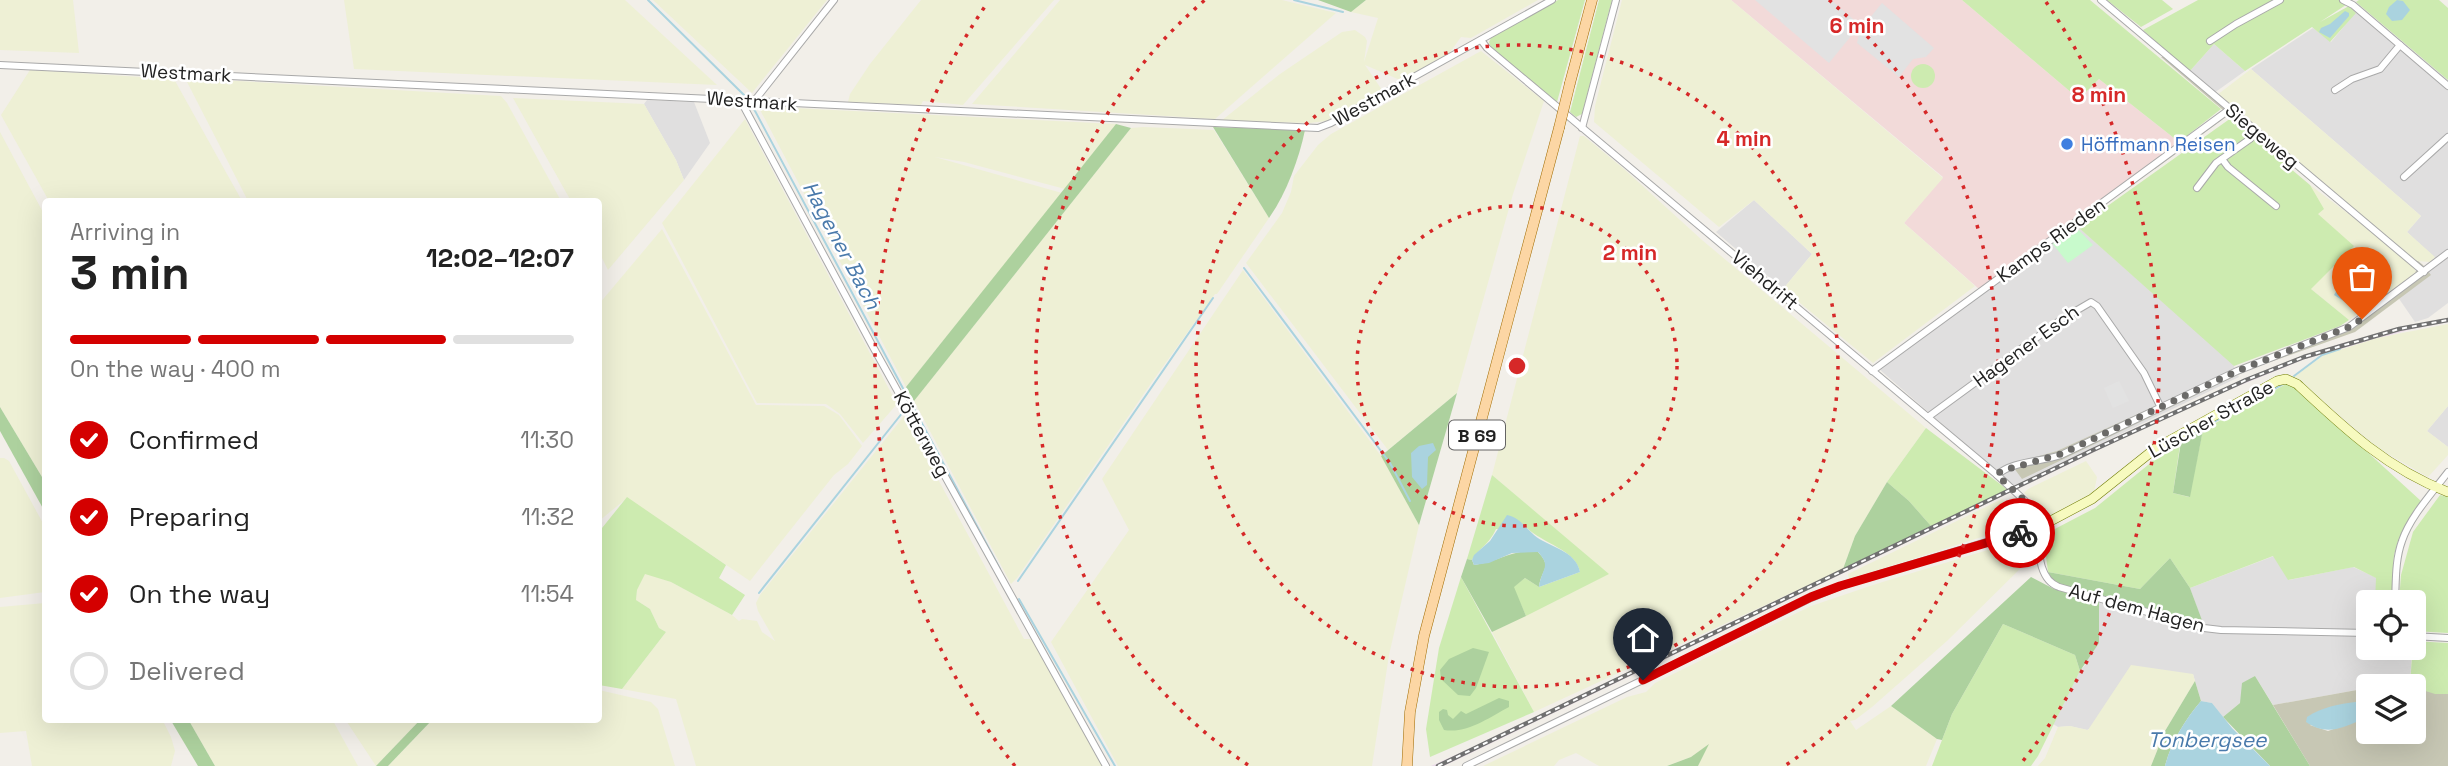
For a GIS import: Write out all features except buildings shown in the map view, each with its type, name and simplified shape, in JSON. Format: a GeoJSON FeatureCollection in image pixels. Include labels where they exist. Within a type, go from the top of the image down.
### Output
{"type":"FeatureCollection","features":[{"type":"Feature","properties":{"kind":"main road","name":"B 69"},"geometry":{"type":"LineString","coordinates":[[1407,766],[1410,712],[1424,636],[1592,0]]}},
{"type":"Feature","properties":{"kind":"street"},"geometry":{"type":"LineString","coordinates":[[755,100],[834,0]]}},
{"type":"Feature","properties":{"kind":"street","name":"Westmark"},"geometry":{"type":"LineString","coordinates":[[0,65],[1318,128],[1552,0]]}},
{"type":"Feature","properties":{"kind":"street"},"geometry":{"type":"LineString","coordinates":[[1582,128],[1616,0]]}},
{"type":"Feature","properties":{"kind":"street","name":"Siegeweg"},"geometry":{"type":"LineString","coordinates":[[2101,0],[2424,272]]}},
{"type":"Feature","properties":{"kind":"street"},"geometry":{"type":"LineString","coordinates":[[2210,41],[2280,0]]}},
{"type":"Feature","properties":{"kind":"street"},"geometry":{"type":"LineString","coordinates":[[2343,0],[2353,5],[2448,86]]}},
{"type":"Feature","properties":{"kind":"street","name":"Viehdrift"},"geometry":{"type":"LineString","coordinates":[[1481,40],[1487,48],[1997,475],[2036,511],[2042,526]]}},
{"type":"Feature","properties":{"kind":"street"},"geometry":{"type":"LineString","coordinates":[[2335,90],[2352,79],[2380,69],[2400,45]]}},
{"type":"Feature","properties":{"kind":"street","name":"Kötterweg"},"geometry":{"type":"LineString","coordinates":[[743,100],[743,105],[872,345],[1106,766]]}},
{"type":"Feature","properties":{"kind":"street","name":"Kamps Rieden"},"geometry":{"type":"LineString","coordinates":[[1872,370],[2230,109]]}},
{"type":"Feature","properties":{"kind":"street"},"geometry":{"type":"LineString","coordinates":[[2197,188],[2216,163],[2250,139],[2256,131]]}},
{"type":"Feature","properties":{"kind":"street"},"geometry":{"type":"LineString","coordinates":[[2404,177],[2448,137]]}},
{"type":"Feature","properties":{"kind":"street"},"geometry":{"type":"LineString","coordinates":[[2222,159],[2276,206]]}},
{"type":"Feature","properties":{"kind":"street"},"geometry":{"type":"LineString","coordinates":[[1997,475],[2008,468],[2044,461],[2061,454],[2237,371],[2349,327],[2448,253]]}},
{"type":"Feature","properties":{"kind":"street","name":"Hagener Esch"},"geometry":{"type":"LineString","coordinates":[[1928,417],[2062,319],[2091,302],[2097,306],[2139,366],[2160,406]]}},
{"type":"Feature","properties":{"kind":"street","name":"Lüscher Straße"},"geometry":{"type":"LineString","coordinates":[[2042,526],[2092,499],[2165,443],[2277,381],[2286,379],[2297,384],[2351,434],[2381,457],[2448,492]]}},
{"type":"Feature","properties":{"kind":"street"},"geometry":{"type":"LineString","coordinates":[[2396,590],[2398,555],[2402,540],[2408,527],[2448,472]]}},
{"type":"Feature","properties":{"kind":"street"},"geometry":{"type":"LineString","coordinates":[[1466,766],[1811,597],[2042,526]]}},
{"type":"Feature","properties":{"kind":"street","name":"Auf dem Hagen"},"geometry":{"type":"LineString","coordinates":[[2042,526],[2043,572],[2051,584],[2059,587],[2204,628],[2356,633]]}},
{"type":"Feature","properties":{"kind":"street"},"geometry":{"type":"LineString","coordinates":[[2426,637],[2448,638]]}},
{"type":"Feature","properties":{"kind":"shaded area"},"geometry":{"type":"Polygon","coordinates":[[[0,0],[73,0],[79,53],[0,50],[0,0]]]}},
{"type":"Feature","properties":{"kind":"shaded area"},"geometry":{"type":"Polygon","coordinates":[[[344,0],[625,0],[717,85],[354,69],[344,0]]]}},
{"type":"Feature","properties":{"kind":"shaded area"},"geometry":{"type":"Polygon","coordinates":[[[653,0],[827,0],[752,93],[653,0]]]}},
{"type":"Feature","properties":{"kind":"shaded area"},"geometry":{"type":"Polygon","coordinates":[[[921,0],[1054,0],[963,105],[923,101],[921,105],[848,102],[850,94],[870,64],[921,0]]]}},
{"type":"Feature","properties":{"kind":"shaded area"},"geometry":{"type":"Polygon","coordinates":[[[1060,0],[1282,0],[1336,13],[1215,119],[972,104],[1060,0]]]}},
{"type":"Feature","properties":{"kind":"shaded area"},"geometry":{"type":"Polygon","coordinates":[[[1366,0],[1538,0],[1471,38],[1461,37],[1448,55],[1400,80],[1365,65],[1382,90],[1327,121],[1221,121],[1280,74],[1342,32],[1355,30],[1365,37],[1367,41],[1364,62],[1378,18],[1351,12],[1366,0]]]}},
{"type":"Feature","properties":{"kind":"shaded area"},"geometry":{"type":"Polygon","coordinates":[[[1622,0],[1731,0],[1943,178],[1904,223],[1975,286],[1873,363],[1783,289],[1812,254],[1754,200],[1719,227],[1594,122],[1595,106],[1622,0]]]}},
{"type":"Feature","properties":{"kind":"shaded area"},"geometry":{"type":"Polygon","coordinates":[[[1731,0],[1962,0],[2079,99],[2099,79],[2179,142],[1979,289],[1904,223],[1943,177],[1731,0]]]}},
{"type":"Feature","properties":{"kind":"shaded area"},"geometry":{"type":"Polygon","coordinates":[[[1755,0],[1831,0],[1860,25],[1829,63],[1755,0]]]}},
{"type":"Feature","properties":{"kind":"shaded area"},"geometry":{"type":"Polygon","coordinates":[[[2355,2],[2448,80],[2448,303],[2428,318],[2415,322],[2393,290],[2435,258],[2407,232],[2421,216],[2251,69],[2313,28],[2331,42],[2355,13],[2350,9],[2355,2]]]}},
{"type":"Feature","properties":{"kind":"shaded area"},"geometry":{"type":"Polygon","coordinates":[[[1882,3],[1934,48],[1926,57],[1913,59],[1899,77],[1857,43],[1860,30],[1882,3]]]}},
{"type":"Feature","properties":{"kind":"shaded area"},"geometry":{"type":"Polygon","coordinates":[[[2214,44],[2245,71],[2214,93],[2189,72],[2214,44]]]}},
{"type":"Feature","properties":{"kind":"shaded area"},"geometry":{"type":"Polygon","coordinates":[[[1481,51],[1544,101],[1513,194],[1457,393],[1388,450],[1246,263],[1282,213],[1294,176],[1318,145],[1331,134],[1481,51]]]}},
{"type":"Feature","properties":{"kind":"shaded area"},"geometry":{"type":"Polygon","coordinates":[[[2161,57],[2170,57],[2423,265],[2431,275],[2355,332],[2248,370],[2022,479],[2011,464],[2057,451],[2249,363],[2351,323],[2417,270],[2230,114],[2155,169],[2151,165],[2223,110],[2161,57]]]}},
{"type":"Feature","properties":{"kind":"shaded area"},"geometry":{"type":"Polygon","coordinates":[[[2251,69],[2421,216],[2407,232],[2435,257],[2430,262],[2417,261],[2408,256],[2217,95],[2251,69]]]}},
{"type":"Feature","properties":{"kind":"shaded area"},"geometry":{"type":"Polygon","coordinates":[[[30,70],[174,79],[240,198],[47,198],[1,115],[30,70]]]}},
{"type":"Feature","properties":{"kind":"shaded area"},"geometry":{"type":"Polygon","coordinates":[[[185,78],[501,96],[559,198],[246,198],[185,78]]]}},
{"type":"Feature","properties":{"kind":"shaded area"},"geometry":{"type":"Polygon","coordinates":[[[513,98],[644,104],[676,160],[684,180],[608,270],[602,258],[602,198],[569,198],[513,98]]]}},
{"type":"Feature","properties":{"kind":"shaded area"},"geometry":{"type":"Polygon","coordinates":[[[647,100],[694,102],[710,143],[684,180],[676,160],[644,104],[647,100]]]}},
{"type":"Feature","properties":{"kind":"shaded area"},"geometry":{"type":"Polygon","coordinates":[[[758,106],[1116,124],[1065,189],[935,157],[1062,193],[906,387],[758,106]]]}},
{"type":"Feature","properties":{"kind":"shaded area"},"geometry":{"type":"Polygon","coordinates":[[[745,119],[897,404],[863,443],[840,414],[826,404],[757,403],[662,223],[745,119]]]}},
{"type":"Feature","properties":{"kind":"shaded area"},"geometry":{"type":"Polygon","coordinates":[[[1131,128],[1214,130],[1269,218],[1011,584],[914,401],[1131,128]]]}},
{"type":"Feature","properties":{"kind":"shaded area"},"geometry":{"type":"Polygon","coordinates":[[[0,132],[42,210],[42,477],[0,407],[0,132]]]}},
{"type":"Feature","properties":{"kind":"shaded area"},"geometry":{"type":"Polygon","coordinates":[[[1580,136],[1584,136],[1624,169],[1702,240],[1926,428],[1887,482],[1855,536],[1843,569],[1534,712],[1492,632],[1608,574],[1492,475],[1580,136]]]}},
{"type":"Feature","properties":{"kind":"shaded area"},"geometry":{"type":"Polygon","coordinates":[[[2310,185],[2370,230],[2414,267],[2416,273],[2349,320],[2311,289],[2318,214],[2310,185]]]}},
{"type":"Feature","properties":{"kind":"shaded area"},"geometry":{"type":"Polygon","coordinates":[[[1754,200],[1812,254],[1783,289],[1716,232],[1754,200]]]}},
{"type":"Feature","properties":{"kind":"shaded area"},"geometry":{"type":"Polygon","coordinates":[[[2076,225],[2233,364],[2239,377],[2013,486],[1879,369],[2076,225]]]}},
{"type":"Feature","properties":{"kind":"shaded area"},"geometry":{"type":"Polygon","coordinates":[[[662,229],[756,405],[824,406],[839,415],[862,446],[848,464],[834,475],[750,581],[627,498],[602,519],[602,300],[662,229]]]}},
{"type":"Feature","properties":{"kind":"shaded area"},"geometry":{"type":"Polygon","coordinates":[[[1243,270],[1381,456],[1419,525],[1389,655],[1372,766],[1118,766],[1051,642],[1129,530],[1102,479],[1243,270]]]}},
{"type":"Feature","properties":{"kind":"shaded area"},"geometry":{"type":"Polygon","coordinates":[[[2448,319],[2448,322],[2412,329],[2305,359],[2221,393],[1444,766],[1431,766],[1533,720],[2101,444],[2276,366],[2340,344],[2412,325],[2448,319]]]}},
{"type":"Feature","properties":{"kind":"shaded area"},"geometry":{"type":"Polygon","coordinates":[[[2448,324],[2448,406],[2427,431],[2448,447],[2448,455],[2428,477],[2378,448],[2294,377],[2324,355],[2377,338],[2448,324]]]}},
{"type":"Feature","properties":{"kind":"shaded area"},"geometry":{"type":"Polygon","coordinates":[[[2119,381],[2129,401],[2113,408],[2104,388],[2119,381]]]}},
{"type":"Feature","properties":{"kind":"shaded area"},"geometry":{"type":"Polygon","coordinates":[[[2448,406],[2448,447],[2427,431],[2448,406]]]}},
{"type":"Feature","properties":{"kind":"shaded area"},"geometry":{"type":"Polygon","coordinates":[[[904,416],[1024,639],[1032,639],[1103,766],[696,766],[676,699],[622,689],[666,632],[659,628],[650,609],[636,600],[637,590],[645,573],[671,582],[739,621],[757,621],[762,632],[775,641],[758,611],[756,603],[760,595],[904,416]]]}},
{"type":"Feature","properties":{"kind":"shaded area"},"geometry":{"type":"Polygon","coordinates":[[[0,458],[4,458],[9,461],[42,522],[42,592],[0,598],[0,458]]]}},
{"type":"Feature","properties":{"kind":"shaded area"},"geometry":{"type":"Polygon","coordinates":[[[2086,461],[2097,477],[2094,492],[2068,509],[2052,516],[2024,493],[2028,489],[2086,461]]]}},
{"type":"Feature","properties":{"kind":"shaded area"},"geometry":{"type":"Polygon","coordinates":[[[2002,499],[2029,522],[1849,579],[1848,574],[2002,499]]]}},
{"type":"Feature","properties":{"kind":"shaded area"},"geometry":{"type":"Polygon","coordinates":[[[2027,538],[2029,560],[1947,641],[1872,707],[1850,721],[1856,730],[1891,706],[1937,739],[1926,766],[1698,766],[1707,746],[1691,757],[1667,766],[1599,766],[1576,753],[1559,760],[1554,766],[1483,766],[1627,697],[1646,692],[1655,683],[1811,606],[2027,538]]]}},
{"type":"Feature","properties":{"kind":"shaded area"},"geometry":{"type":"Polygon","coordinates":[[[2274,556],[2289,580],[2353,567],[2377,578],[2376,590],[2356,590],[2356,660],[2411,660],[2411,674],[2356,674],[2356,690],[2273,705],[2255,676],[2240,703],[2223,717],[2212,703],[2201,701],[2193,674],[2087,730],[2053,724],[2086,664],[2100,595],[2202,622],[2190,588],[2274,556]]]}},
{"type":"Feature","properties":{"kind":"shaded area"},"geometry":{"type":"Polygon","coordinates":[[[42,603],[42,723],[164,723],[175,751],[171,766],[32,766],[26,731],[0,733],[0,607],[42,603]]]}},
{"type":"Feature","properties":{"kind":"shaded area"},"geometry":{"type":"Polygon","coordinates":[[[2131,665],[2193,674],[2195,681],[2165,731],[2151,766],[2038,766],[2045,758],[2058,727],[2070,726],[2088,730],[2131,665]]]}},
{"type":"Feature","properties":{"kind":"shaded area"},"geometry":{"type":"Polygon","coordinates":[[[2356,690],[2356,702],[2310,725],[2328,731],[2356,721],[2356,744],[2426,744],[2426,691],[2448,694],[2448,766],[2310,766],[2273,705],[2356,690]]]}},
{"type":"Feature","properties":{"kind":"shaded area"},"geometry":{"type":"Polygon","coordinates":[[[602,691],[651,702],[658,709],[675,766],[388,766],[429,723],[602,723],[602,691]]]}},
{"type":"Feature","properties":{"kind":"shaded area"},"geometry":{"type":"Polygon","coordinates":[[[190,723],[334,723],[358,766],[215,766],[190,723]]]}},
{"type":"Feature","properties":{"kind":"shaded area"},"geometry":{"type":"Polygon","coordinates":[[[348,723],[417,723],[376,766],[348,723]]]}},
{"type":"Feature","properties":{"kind":"green space"},"geometry":{"type":"Polygon","coordinates":[[[1318,0],[1366,0],[1351,12],[1318,0]]]}},
{"type":"Feature","properties":{"kind":"green space"},"geometry":{"type":"Polygon","coordinates":[[[1558,0],[1585,0],[1557,102],[1491,48],[1489,42],[1491,38],[1558,0]]]}},
{"type":"Feature","properties":{"kind":"green space"},"geometry":{"type":"Polygon","coordinates":[[[1599,0],[1612,0],[1582,114],[1576,117],[1570,112],[1599,0]]]}},
{"type":"Feature","properties":{"kind":"green space"},"geometry":{"type":"Polygon","coordinates":[[[1962,0],[2090,0],[2221,109],[2179,142],[2099,79],[2079,99],[1962,0]]]}},
{"type":"Feature","properties":{"kind":"green space"},"geometry":{"type":"Polygon","coordinates":[[[2107,0],[2162,0],[2173,9],[2141,27],[2107,0]]]}},
{"type":"Feature","properties":{"kind":"green space"},"geometry":{"type":"Polygon","coordinates":[[[2198,0],[2350,0],[2352,1],[2320,22],[2349,6],[2356,13],[2330,42],[2312,27],[2245,71],[2214,44],[2189,72],[2143,30],[2198,0]]]}},
{"type":"Feature","properties":{"kind":"green space"},"geometry":{"type":"Polygon","coordinates":[[[2439,0],[2448,8],[2448,80],[2356,2],[2439,0]]]}},
{"type":"Feature","properties":{"kind":"green space"},"geometry":{"type":"Polygon","coordinates":[[[1923,64],[1934,71],[1935,76],[1928,87],[1923,88],[1912,81],[1911,76],[1918,65],[1923,64]]]}},
{"type":"Feature","properties":{"kind":"green space"},"geometry":{"type":"Polygon","coordinates":[[[2231,118],[2310,185],[2324,209],[2318,214],[2354,246],[2311,289],[2349,320],[2340,326],[2234,366],[2078,227],[2231,118]]]}},
{"type":"Feature","properties":{"kind":"green space"},"geometry":{"type":"Polygon","coordinates":[[[1116,124],[1131,128],[914,401],[906,387],[1116,124]]]}},
{"type":"Feature","properties":{"kind":"green space"},"geometry":{"type":"Polygon","coordinates":[[[1213,127],[1305,130],[1291,176],[1269,218],[1213,127]]]}},
{"type":"Feature","properties":{"kind":"green space"},"geometry":{"type":"Polygon","coordinates":[[[2075,226],[2093,245],[2068,263],[2052,243],[2075,226]]]}},
{"type":"Feature","properties":{"kind":"green space"},"geometry":{"type":"Polygon","coordinates":[[[2286,384],[2295,386],[2421,501],[2398,541],[2394,555],[2392,590],[2376,590],[2376,578],[2354,567],[2288,580],[2273,556],[2190,588],[2170,558],[2140,589],[2048,572],[2044,541],[2049,532],[2095,508],[2164,452],[2180,445],[2173,493],[2189,497],[2203,430],[2286,384]]]}},
{"type":"Feature","properties":{"kind":"green space"},"geometry":{"type":"Polygon","coordinates":[[[1457,393],[1419,525],[1381,456],[1457,393]]]}},
{"type":"Feature","properties":{"kind":"green space"},"geometry":{"type":"Polygon","coordinates":[[[0,407],[42,477],[42,507],[0,431],[0,407]]]}},
{"type":"Feature","properties":{"kind":"green space"},"geometry":{"type":"Polygon","coordinates":[[[1926,428],[2008,490],[1931,526],[1909,501],[1887,482],[1926,428]]]}},
{"type":"Feature","properties":{"kind":"green space"},"geometry":{"type":"Polygon","coordinates":[[[2203,430],[2190,497],[2173,493],[2181,442],[2203,430]]]}},
{"type":"Feature","properties":{"kind":"green space"},"geometry":{"type":"Polygon","coordinates":[[[1492,475],[1609,574],[1526,616],[1513,587],[1525,578],[1539,587],[1580,572],[1577,564],[1565,552],[1527,528],[1496,529],[1472,560],[1467,559],[1492,475]]]}},
{"type":"Feature","properties":{"kind":"green space"},"geometry":{"type":"Polygon","coordinates":[[[1887,482],[1909,501],[1931,526],[1843,569],[1855,536],[1887,482]]]}},
{"type":"Feature","properties":{"kind":"green space"},"geometry":{"type":"Polygon","coordinates":[[[2440,495],[2448,497],[2448,633],[2426,632],[2426,590],[2400,590],[2401,575],[2413,532],[2440,495]]]}},
{"type":"Feature","properties":{"kind":"green space"},"geometry":{"type":"Polygon","coordinates":[[[627,497],[726,565],[719,578],[745,595],[732,615],[671,582],[645,574],[637,590],[636,600],[650,609],[659,628],[666,632],[622,689],[602,686],[602,528],[627,497]]]}},
{"type":"Feature","properties":{"kind":"green space"},"geometry":{"type":"Polygon","coordinates":[[[1527,551],[1538,552],[1545,562],[1539,587],[1525,578],[1514,587],[1526,616],[1492,632],[1461,577],[1467,559],[1472,560],[1474,565],[1527,551]]]}},
{"type":"Feature","properties":{"kind":"green space"},"geometry":{"type":"Polygon","coordinates":[[[2170,558],[2190,588],[2203,623],[2060,585],[2048,572],[2140,589],[2170,558]]]}},
{"type":"Feature","properties":{"kind":"green space"},"geometry":{"type":"Polygon","coordinates":[[[1461,577],[1534,712],[1430,757],[1426,729],[1439,648],[1461,577]]]}},
{"type":"Feature","properties":{"kind":"green space"},"geometry":{"type":"Polygon","coordinates":[[[2031,577],[2054,589],[2099,600],[2099,643],[2080,671],[2075,655],[2003,624],[1952,714],[1942,740],[1891,706],[2031,577]]]}},
{"type":"Feature","properties":{"kind":"green space"},"geometry":{"type":"Polygon","coordinates":[[[2003,624],[2075,655],[2080,671],[2038,756],[2031,766],[1932,766],[1952,714],[2003,624]]]}},
{"type":"Feature","properties":{"kind":"green space"},"geometry":{"type":"Polygon","coordinates":[[[2426,642],[2448,643],[2448,694],[2426,691],[2426,674],[2411,674],[2412,660],[2426,660],[2426,642]]]}},
{"type":"Feature","properties":{"kind":"green space"},"geometry":{"type":"Polygon","coordinates":[[[1473,648],[1489,652],[1476,688],[1470,696],[1458,695],[1441,679],[1440,670],[1449,659],[1473,648]]]}},
{"type":"Feature","properties":{"kind":"green space"},"geometry":{"type":"Polygon","coordinates":[[[2255,676],[2310,766],[2270,766],[2223,717],[2240,703],[2242,683],[2255,676]]]}},
{"type":"Feature","properties":{"kind":"green space"},"geometry":{"type":"Polygon","coordinates":[[[2195,681],[2201,701],[2179,732],[2165,766],[2151,766],[2165,731],[2195,681]]]}},
{"type":"Feature","properties":{"kind":"green space"},"geometry":{"type":"Polygon","coordinates":[[[1499,698],[1509,701],[1509,707],[1470,727],[1444,730],[1439,720],[1439,712],[1443,709],[1447,710],[1453,719],[1461,711],[1466,714],[1499,698]]]}},
{"type":"Feature","properties":{"kind":"green space"},"geometry":{"type":"Polygon","coordinates":[[[172,723],[190,723],[215,766],[198,766],[172,723]]]}},
{"type":"Feature","properties":{"kind":"green space"},"geometry":{"type":"Polygon","coordinates":[[[417,723],[429,723],[388,766],[376,766],[417,723]]]}},
{"type":"Feature","properties":{"kind":"green space"},"geometry":{"type":"Polygon","coordinates":[[[1709,744],[1698,766],[1667,766],[1691,757],[1709,744]]]}},
{"type":"Feature","properties":{"kind":"water"},"geometry":{"type":"Polygon","coordinates":[[[2397,0],[2403,1],[2410,10],[2402,20],[2392,21],[2386,14],[2397,0]]]}},
{"type":"Feature","properties":{"kind":"water"},"geometry":{"type":"Polygon","coordinates":[[[2345,11],[2349,16],[2330,38],[2319,32],[2321,28],[2345,11]]]}},
{"type":"Feature","properties":{"kind":"water"},"geometry":{"type":"Polygon","coordinates":[[[2341,283],[2354,298],[2350,305],[2334,295],[2341,283]]]}},
{"type":"Feature","properties":{"kind":"water"},"geometry":{"type":"Polygon","coordinates":[[[1433,443],[1436,450],[1428,457],[1427,485],[1422,489],[1412,477],[1411,453],[1419,446],[1433,443]]]}},
{"type":"Feature","properties":{"kind":"water"},"geometry":{"type":"Polygon","coordinates":[[[1507,515],[1518,520],[1540,539],[1567,554],[1580,572],[1539,587],[1545,565],[1538,552],[1512,553],[1489,563],[1474,565],[1474,555],[1490,541],[1507,515]]]}},
{"type":"Feature","properties":{"kind":"water","name":"Tonbergsee"},"geometry":{"type":"Polygon","coordinates":[[[2201,701],[2212,703],[2232,728],[2270,766],[2165,766],[2179,732],[2201,701]]]}},
{"type":"Feature","properties":{"kind":"water"},"geometry":{"type":"Polygon","coordinates":[[[2356,702],[2356,722],[2329,730],[2306,722],[2307,717],[2337,705],[2356,702]]]}},
{"type":"Feature","properties":{"kind":"waterway","name":"Hagener Bach"},"geometry":{"type":"LineString","coordinates":[[648,0],[745,96]]}},
{"type":"Feature","properties":{"kind":"waterway"},"geometry":{"type":"LineString","coordinates":[[1294,0],[1343,12]]}},
{"type":"Feature","properties":{"kind":"waterway","name":"Hagener Bach"},"geometry":{"type":"LineString","coordinates":[[754,109],[906,394]]}},
{"type":"Feature","properties":{"kind":"waterway"},"geometry":{"type":"LineString","coordinates":[[1244,268],[1390,463],[1410,501]]}},
{"type":"Feature","properties":{"kind":"waterway"},"geometry":{"type":"LineString","coordinates":[[1018,581],[1213,298]]}},
{"type":"Feature","properties":{"kind":"waterway"},"geometry":{"type":"LineString","coordinates":[[2294,376],[2322,355],[2340,349]]}},
{"type":"Feature","properties":{"kind":"waterway"},"geometry":{"type":"LineString","coordinates":[[2164,449],[2283,384]]}},
{"type":"Feature","properties":{"kind":"waterway","name":"Hagener Bach"},"geometry":{"type":"LineString","coordinates":[[911,403],[1000,569]]}},
{"type":"Feature","properties":{"kind":"waterway"},"geometry":{"type":"LineString","coordinates":[[759,593],[903,412]]}},
{"type":"Feature","properties":{"kind":"waterway","name":"Hagener Bach"},"geometry":{"type":"LineString","coordinates":[[1019,599],[1115,766]]}},
{"type":"Feature","properties":{"kind":"railway"},"geometry":{"type":"LineString","coordinates":[[1438,766],[2093,450],[2246,380],[2304,357],[2399,329],[2448,320]]}},
{"type":"Feature","properties":{"kind":"way so far"},"geometry":{"type":"LineString","coordinates":[[2020,533],[2046,524],[2036,511],[1997,475],[2001,471],[2044,461],[2061,454],[2237,371],[2349,327],[2362,319]]}},
{"type":"Feature","properties":{"kind":"place","name":"Höffmann Reisen"},"geometry":{"type":"Point","coordinates":[2067,144]}},
{"type":"Feature","properties":{"kind":"route"},"geometry":{"type":"LineString","coordinates":[[1643,680],[1811,597],[1937,556],[2020,533]]}}]}
